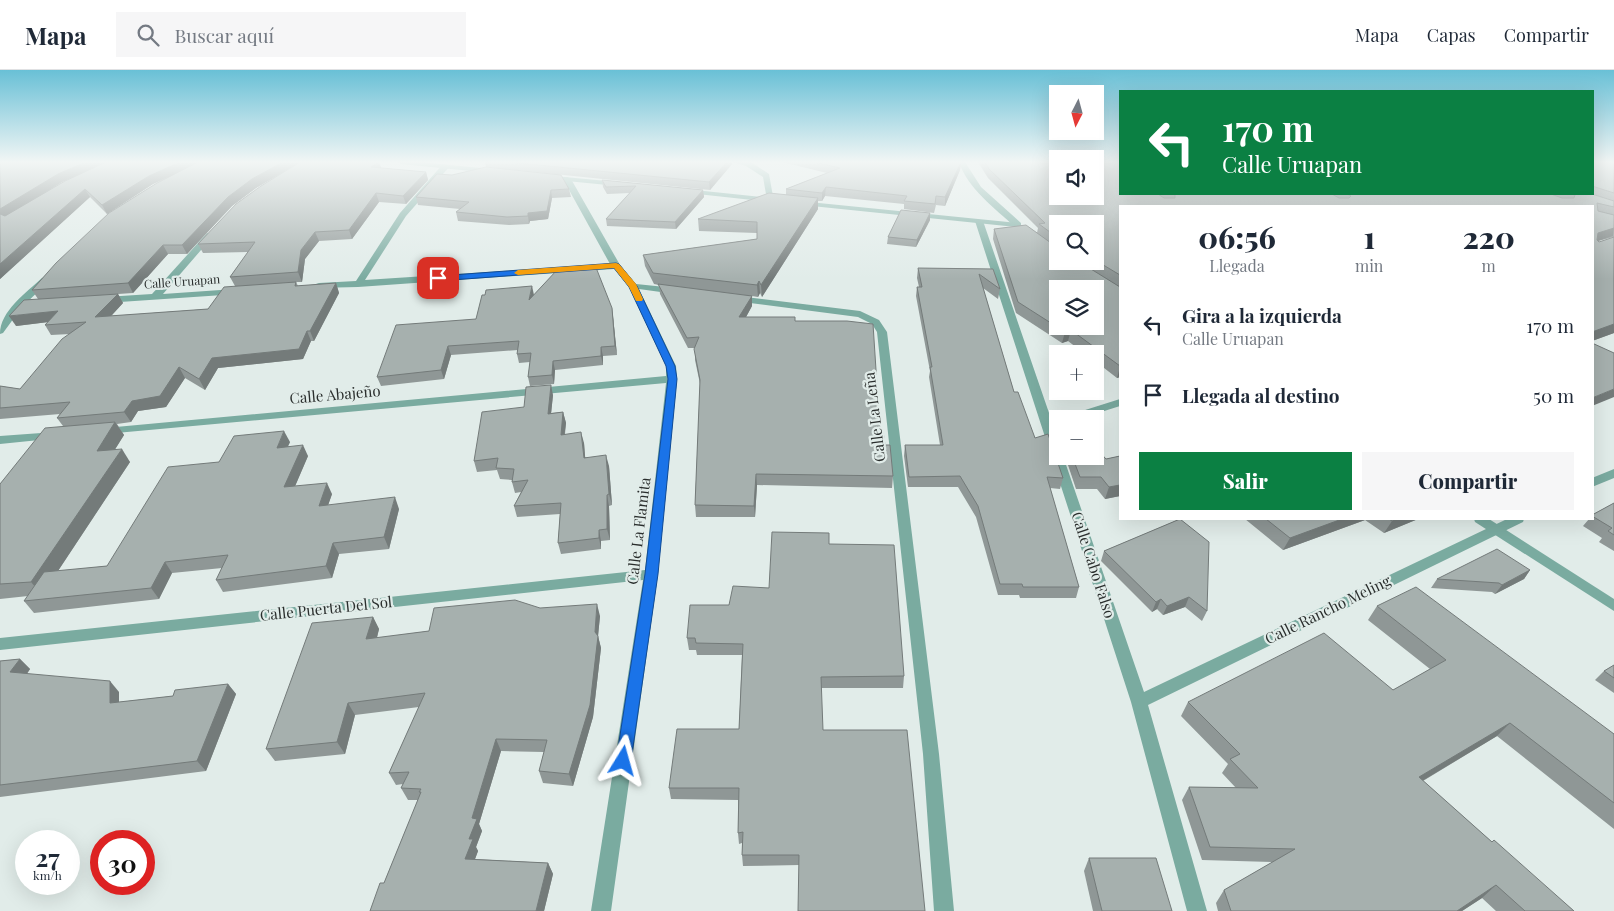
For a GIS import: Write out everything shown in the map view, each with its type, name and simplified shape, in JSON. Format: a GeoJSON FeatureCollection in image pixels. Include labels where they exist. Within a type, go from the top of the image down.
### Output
{"type":"FeatureCollection","features":[{"type":"Feature","properties":{"kind":"street"},"geometry":{"type":"LineString","coordinates":[[358,284],[403,215],[415,201]]}},
{"type":"Feature","properties":{"kind":"street","name":"Calle La Flamita"},"geometry":{"type":"LineString","coordinates":[[580,201],[616,266],[633,286],[671,366],[672,379],[651,574],[601,911]]}},
{"type":"Feature","properties":{"kind":"street"},"geometry":{"type":"LineString","coordinates":[[993,201],[1018,225],[1049,249]]}},
{"type":"Feature","properties":{"kind":"street"},"geometry":{"type":"LineString","coordinates":[[791,202],[1018,225]]}},
{"type":"Feature","properties":{"kind":"street","name":"Calle Cabo Falso"},"geometry":{"type":"LineString","coordinates":[[979,221],[1049,416]]}},
{"type":"Feature","properties":{"kind":"street"},"geometry":{"type":"LineString","coordinates":[[155,297],[218,226]]}},
{"type":"Feature","properties":{"kind":"street"},"geometry":{"type":"LineString","coordinates":[[310,287],[616,266]]}},
{"type":"Feature","properties":{"kind":"street"},"geometry":{"type":"LineString","coordinates":[[0,331],[19,305],[54,272]]}},
{"type":"Feature","properties":{"kind":"street"},"geometry":{"type":"LineString","coordinates":[[633,286],[682,292]]}},
{"type":"Feature","properties":{"kind":"street","name":"Calle Uruapan"},"geometry":{"type":"LineString","coordinates":[[97,300],[242,291]]}},
{"type":"Feature","properties":{"kind":"street","name":"Calle La Leña"},"geometry":{"type":"LineString","coordinates":[[731,298],[860,314],[876,322],[882,332],[931,754],[944,911]]}},
{"type":"Feature","properties":{"kind":"street"},"geometry":{"type":"LineString","coordinates":[[19,305],[39,304]]}},
{"type":"Feature","properties":{"kind":"street","name":"Calle Abajeño"},"geometry":{"type":"LineString","coordinates":[[97,432],[672,379]]}},
{"type":"Feature","properties":{"kind":"street"},"geometry":{"type":"LineString","coordinates":[[1095,410],[1119,402]]}},
{"type":"Feature","properties":{"kind":"street"},"geometry":{"type":"LineString","coordinates":[[0,440],[68,434]]}},
{"type":"Feature","properties":{"kind":"street","name":"Calle Cabo Falso"},"geometry":{"type":"LineString","coordinates":[[1065,465],[1139,702],[1197,911]]}},
{"type":"Feature","properties":{"kind":"street"},"geometry":{"type":"LineString","coordinates":[[1594,482],[1614,473]]}},
{"type":"Feature","properties":{"kind":"street"},"geometry":{"type":"LineString","coordinates":[[1482,520],[1614,606]]}},
{"type":"Feature","properties":{"kind":"street","name":"Calle Rancho Meling"},"geometry":{"type":"LineString","coordinates":[[1139,702],[1516,520]]}},
{"type":"Feature","properties":{"kind":"street","name":"Calle Puerta Del Sol"},"geometry":{"type":"LineString","coordinates":[[0,644],[651,574]]}},
{"type":"Feature","properties":{"kind":"building"},"geometry":{"type":"Polygon","coordinates":[[[0,201],[13,201],[0,209],[0,201]]]}},
{"type":"Feature","properties":{"kind":"building"},"geometry":{"type":"Polygon","coordinates":[[[30,201],[71,201],[0,264],[0,214],[5,216],[30,201]]]}},
{"type":"Feature","properties":{"kind":"building"},"geometry":{"type":"Polygon","coordinates":[[[98,201],[108,201],[102,205],[98,201]]]}},
{"type":"Feature","properties":{"kind":"building"},"geometry":{"type":"Polygon","coordinates":[[[128,201],[224,201],[182,245],[163,245],[128,283],[32,290],[56,263],[109,213],[128,201]]]}},
{"type":"Feature","properties":{"kind":"building"},"geometry":{"type":"Polygon","coordinates":[[[240,201],[370,201],[349,230],[315,232],[301,250],[298,272],[230,277],[255,242],[198,244],[240,201]]]}},
{"type":"Feature","properties":{"kind":"building"},"geometry":{"type":"Polygon","coordinates":[[[461,201],[549,201],[547,211],[528,213],[528,216],[507,217],[456,212],[469,202],[461,201]]]}},
{"type":"Feature","properties":{"kind":"building"},"geometry":{"type":"Polygon","coordinates":[[[622,201],[693,201],[675,222],[606,219],[622,201]]]}},
{"type":"Feature","properties":{"kind":"building"},"geometry":{"type":"Polygon","coordinates":[[[746,201],[816,201],[761,285],[759,281],[757,285],[653,273],[643,255],[757,239],[757,222],[698,219],[746,201]]]}},
{"type":"Feature","properties":{"kind":"building"},"geometry":{"type":"Polygon","coordinates":[[[907,201],[935,201],[935,204],[907,201]]]}},
{"type":"Feature","properties":{"kind":"building"},"geometry":{"type":"Polygon","coordinates":[[[1022,201],[1049,201],[1049,205],[1104,205],[1104,201],[1614,201],[1614,207],[1597,203],[1598,211],[1614,215],[1614,228],[1598,233],[1597,240],[1599,242],[1614,237],[1614,324],[1594,331],[1594,205],[1119,205],[1119,274],[1104,265],[1104,215],[1049,215],[1049,231],[1039,224],[1045,223],[1022,201]]]}},
{"type":"Feature","properties":{"kind":"building"},"geometry":{"type":"Polygon","coordinates":[[[901,210],[930,213],[917,240],[888,237],[901,210]]]}},
{"type":"Feature","properties":{"kind":"building"},"geometry":{"type":"Polygon","coordinates":[[[1026,225],[1049,242],[1049,270],[1093,270],[1119,286],[1119,365],[1104,354],[1104,345],[1091,345],[1078,335],[1104,335],[1104,280],[1049,280],[1049,322],[1018,302],[994,229],[1026,225]]]}},
{"type":"Feature","properties":{"kind":"building"},"geometry":{"type":"Polygon","coordinates":[[[595,265],[612,308],[615,346],[601,347],[601,356],[553,361],[552,375],[528,377],[531,353],[517,354],[519,341],[448,346],[441,370],[377,377],[396,325],[476,319],[482,295],[485,295],[486,290],[532,286],[529,300],[557,270],[595,265]]]}},
{"type":"Feature","properties":{"kind":"building"},"geometry":{"type":"Polygon","coordinates":[[[918,268],[993,269],[1000,289],[979,274],[1014,392],[1018,392],[1035,438],[1048,434],[1049,465],[1059,465],[1063,478],[1047,477],[1079,587],[1023,587],[1022,584],[1000,584],[978,506],[960,476],[909,477],[905,445],[943,445],[930,367],[932,367],[917,287],[922,287],[918,268]]]}},
{"type":"Feature","properties":{"kind":"building"},"geometry":{"type":"Polygon","coordinates":[[[296,282],[295,286],[336,283],[310,331],[307,331],[299,349],[212,358],[199,379],[179,367],[160,396],[132,401],[124,412],[57,418],[70,402],[0,408],[0,386],[20,389],[62,339],[86,322],[45,325],[58,311],[9,316],[24,300],[118,294],[95,317],[208,309],[224,287],[296,282]]]}},
{"type":"Feature","properties":{"kind":"building"},"geometry":{"type":"Polygon","coordinates":[[[658,284],[752,296],[739,317],[795,317],[795,321],[847,321],[873,324],[880,431],[883,431],[885,445],[890,445],[893,476],[756,474],[754,506],[695,505],[700,380],[694,349],[699,337],[687,338],[658,284]]]}},
{"type":"Feature","properties":{"kind":"building"},"geometry":{"type":"Polygon","coordinates":[[[1594,344],[1614,353],[1614,389],[1594,397],[1594,344]]]}},
{"type":"Feature","properties":{"kind":"building"},"geometry":{"type":"Polygon","coordinates":[[[551,385],[548,414],[563,412],[561,435],[581,432],[584,458],[606,455],[609,494],[607,495],[607,529],[599,530],[599,538],[558,543],[561,503],[514,506],[528,480],[512,482],[514,469],[496,468],[498,458],[474,461],[482,412],[524,407],[526,387],[551,385]]]}},
{"type":"Feature","properties":{"kind":"building"},"geometry":{"type":"Polygon","coordinates":[[[115,422],[97,451],[122,449],[31,582],[0,584],[0,484],[45,428],[115,422]]]}},
{"type":"Feature","properties":{"kind":"building"},"geometry":{"type":"Polygon","coordinates":[[[284,431],[277,448],[303,445],[284,487],[327,483],[319,506],[395,497],[384,537],[333,543],[326,566],[216,580],[228,555],[165,562],[151,588],[24,601],[44,572],[107,566],[168,467],[219,462],[234,436],[284,431]]]}},
{"type":"Feature","properties":{"kind":"building"},"geometry":{"type":"Polygon","coordinates":[[[1119,456],[1119,485],[1109,487],[1101,477],[1080,477],[1075,465],[1104,465],[1104,457],[1106,459],[1119,456]]]}},
{"type":"Feature","properties":{"kind":"building"},"geometry":{"type":"Polygon","coordinates":[[[1614,503],[1614,535],[1608,531],[1612,528],[1594,517],[1594,514],[1614,503]]]}},
{"type":"Feature","properties":{"kind":"building"},"geometry":{"type":"Polygon","coordinates":[[[1181,520],[1209,542],[1207,611],[1189,597],[1167,606],[1161,599],[1156,602],[1104,551],[1181,520]]]}},
{"type":"Feature","properties":{"kind":"building"},"geometry":{"type":"Polygon","coordinates":[[[1267,520],[1339,520],[1290,538],[1267,520]]]}},
{"type":"Feature","properties":{"kind":"building"},"geometry":{"type":"Polygon","coordinates":[[[772,532],[829,533],[829,544],[894,545],[904,676],[821,677],[823,730],[907,730],[925,911],[798,911],[799,855],[742,855],[743,832],[738,833],[739,788],[669,788],[677,729],[739,729],[743,644],[696,643],[695,638],[687,638],[690,605],[729,605],[733,586],[769,588],[772,532]]]}},
{"type":"Feature","properties":{"kind":"building"},"geometry":{"type":"Polygon","coordinates":[[[1497,549],[1530,570],[1502,585],[1499,583],[1437,579],[1497,549]]]}},
{"type":"Feature","properties":{"kind":"building"},"geometry":{"type":"Polygon","coordinates":[[[1416,587],[1614,734],[1614,803],[1510,723],[1419,777],[1574,911],[1525,911],[1496,885],[1457,911],[1231,911],[1224,890],[1295,849],[1210,847],[1189,787],[1258,788],[1230,759],[1240,754],[1188,702],[1324,633],[1393,690],[1446,660],[1377,606],[1416,587]]]}},
{"type":"Feature","properties":{"kind":"building"},"geometry":{"type":"Polygon","coordinates":[[[515,600],[540,608],[597,604],[595,632],[598,636],[590,705],[569,774],[539,771],[547,740],[496,739],[472,818],[477,819],[469,839],[473,839],[465,859],[548,863],[536,911],[370,911],[380,883],[384,883],[421,792],[419,792],[421,789],[401,788],[409,772],[389,773],[425,693],[348,703],[337,742],[266,749],[312,623],[373,617],[366,639],[429,631],[434,608],[515,600]]]}},
{"type":"Feature","properties":{"kind":"building"},"geometry":{"type":"Polygon","coordinates":[[[20,659],[10,672],[110,681],[110,703],[173,696],[175,690],[228,684],[197,761],[0,785],[0,661],[20,659]]]}},
{"type":"Feature","properties":{"kind":"building"},"geometry":{"type":"Polygon","coordinates":[[[1614,665],[1614,678],[1604,671],[1614,665]]]}},
{"type":"Feature","properties":{"kind":"building"},"geometry":{"type":"Polygon","coordinates":[[[1089,858],[1156,858],[1172,911],[1102,911],[1089,858]]]}},
{"type":"Feature","properties":{"kind":"slow traffic"},"geometry":{"type":"LineString","coordinates":[[518,273],[616,266],[633,286],[639,299]]}},
{"type":"Feature","properties":{"kind":"route"},"geometry":{"type":"LineString","coordinates":[[438,278],[616,266],[633,286],[671,366],[672,379],[651,574],[623,761]]}}]}
